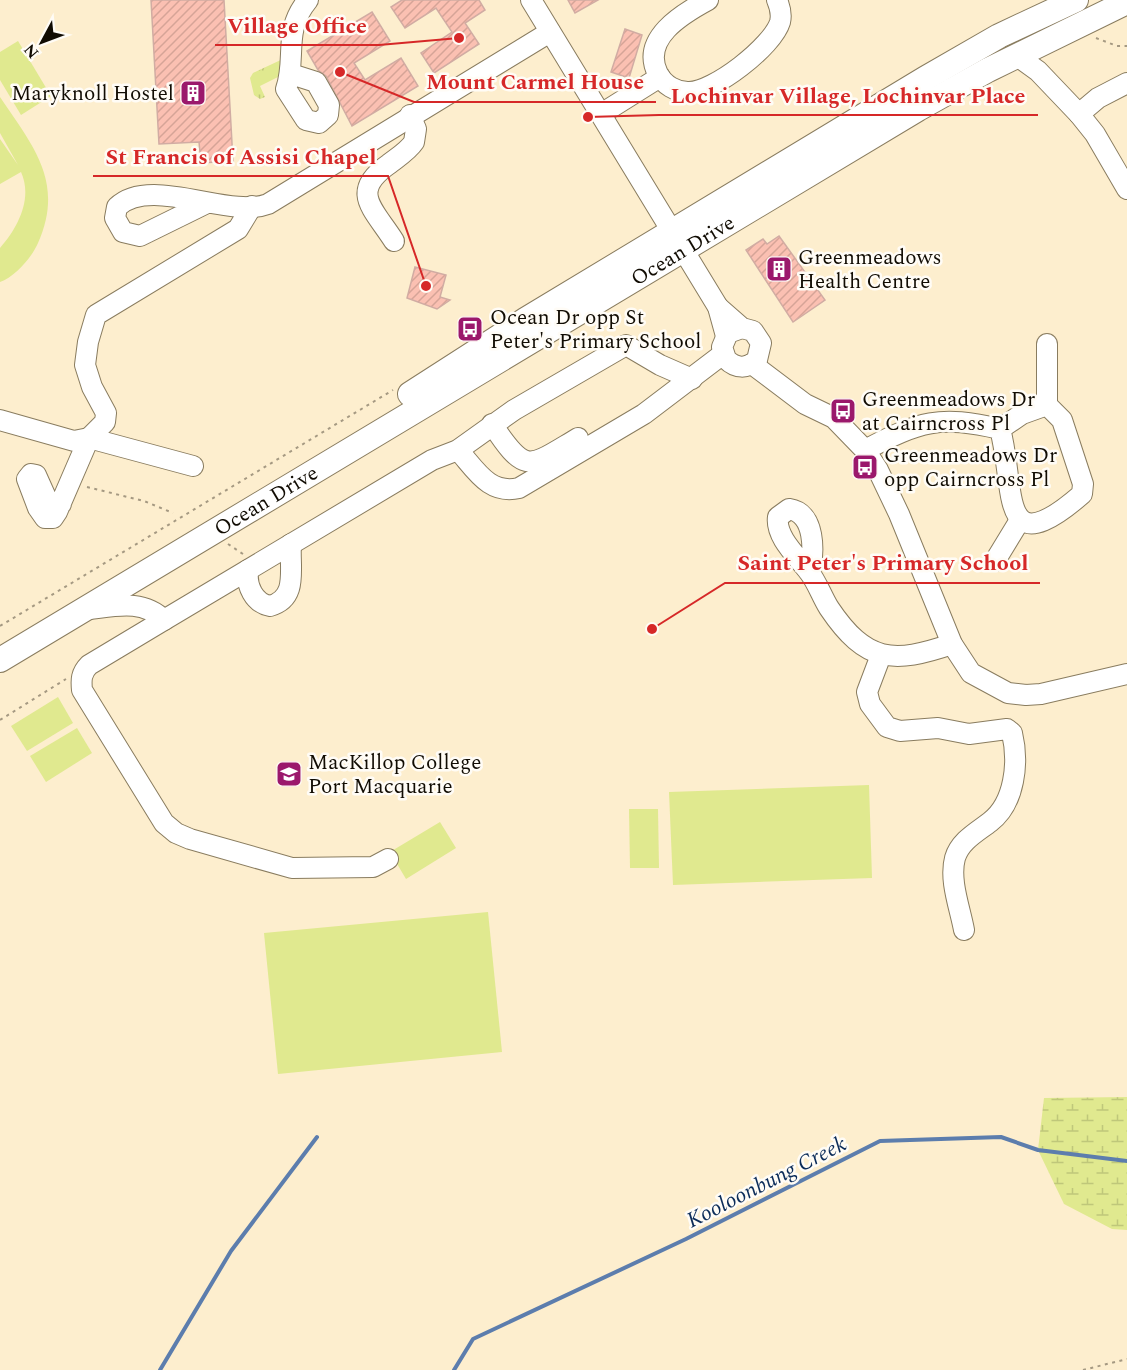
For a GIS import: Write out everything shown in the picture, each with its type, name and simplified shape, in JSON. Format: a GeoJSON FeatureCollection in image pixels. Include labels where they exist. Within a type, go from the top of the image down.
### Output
{"type":"FeatureCollection","features":[{"type":"Feature","properties":{"kind":"main road","name":"Ocean Drive"},"geometry":{"type":"LineString","coordinates":[[0,660],[542,333],[678,241],[999,36],[1076,0]]}},
{"type":"Feature","properties":{"kind":"main road","name":"Ocean Drive"},"geometry":{"type":"LineString","coordinates":[[0,642],[346,434],[678,241],[1017,56],[1127,2]]}},
{"type":"Feature","properties":{"kind":"street"},"geometry":{"type":"LineString","coordinates":[[289,82],[292,32],[308,0]]}},
{"type":"Feature","properties":{"kind":"street"},"geometry":{"type":"LineString","coordinates":[[531,0],[718,307],[741,367],[757,359]]}},
{"type":"Feature","properties":{"kind":"street"},"geometry":{"type":"LineString","coordinates":[[698,2],[670,25],[656,45],[653,57],[660,77],[677,90],[689,92],[713,84],[769,41],[780,22],[781,11],[777,0]]}},
{"type":"Feature","properties":{"kind":"street"},"geometry":{"type":"LineString","coordinates":[[205,204],[262,206],[550,32]]}},
{"type":"Feature","properties":{"kind":"street"},"geometry":{"type":"LineString","coordinates":[[1017,56],[1038,71],[1079,114],[1095,134],[1127,189]]}},
{"type":"Feature","properties":{"kind":"street"},"geometry":{"type":"LineString","coordinates":[[601,114],[660,77]]}},
{"type":"Feature","properties":{"kind":"street"},"geometry":{"type":"LineString","coordinates":[[1079,114],[1098,98],[1127,83]]}},
{"type":"Feature","properties":{"kind":"street"},"geometry":{"type":"LineString","coordinates":[[394,241],[369,200],[367,186],[372,176],[414,142],[416,129],[410,116]]}},
{"type":"Feature","properties":{"kind":"street"},"geometry":{"type":"LineString","coordinates":[[61,504],[89,438],[101,427],[106,413],[85,365],[88,342],[96,315],[225,238],[244,221],[252,206]]}},
{"type":"Feature","properties":{"kind":"street"},"geometry":{"type":"LineString","coordinates":[[458,450],[489,485],[509,490],[519,488],[644,414],[690,381],[731,345],[753,331],[760,338],[757,359]]}},
{"type":"Feature","properties":{"kind":"street"},"geometry":{"type":"LineString","coordinates":[[1000,429],[1005,447],[1011,504],[1020,520],[1027,524],[1044,520],[1082,494],[1083,484],[1062,420],[1047,405],[1047,344]]}},
{"type":"Feature","properties":{"kind":"street"},"geometry":{"type":"LineString","coordinates":[[388,859],[373,867],[292,868],[176,833],[164,823],[148,800],[82,690],[82,677],[89,665],[432,460],[458,450],[492,424],[626,345],[690,381]]}},
{"type":"Feature","properties":{"kind":"street"},"geometry":{"type":"LineString","coordinates":[[757,359],[782,380],[807,396],[812,406],[834,418],[865,450],[878,470],[899,514],[952,644],[971,673],[1008,693],[1041,694],[1127,674]]}},
{"type":"Feature","properties":{"kind":"street"},"geometry":{"type":"LineString","coordinates":[[492,424],[515,457],[528,463],[539,461],[649,396],[690,381]]}},
{"type":"Feature","properties":{"kind":"street"},"geometry":{"type":"LineString","coordinates":[[865,450],[926,422],[967,421],[1000,429],[1022,414],[1047,405]]}},
{"type":"Feature","properties":{"kind":"street"},"geometry":{"type":"LineString","coordinates":[[8,423],[74,441],[89,438],[193,466]]}},
{"type":"Feature","properties":{"kind":"street"},"geometry":{"type":"LineString","coordinates":[[995,561],[1020,520]]}},
{"type":"Feature","properties":{"kind":"street"},"geometry":{"type":"LineString","coordinates":[[248,570],[247,580],[257,600],[270,606],[278,604],[285,598],[291,584],[291,544]]}},
{"type":"Feature","properties":{"kind":"street"},"geometry":{"type":"LineString","coordinates":[[810,573],[843,627],[859,642],[881,656],[915,657],[952,644]]}},
{"type":"Feature","properties":{"kind":"street"},"geometry":{"type":"LineString","coordinates":[[85,609],[131,605],[149,608],[164,620]]}},
{"type":"Feature","properties":{"kind":"street"},"geometry":{"type":"LineString","coordinates":[[881,656],[867,692],[870,704],[887,727],[900,731],[938,728],[969,734],[1007,729],[1012,733],[1012,787],[1007,802],[991,821],[961,845],[955,856],[954,880],[964,930]]}},
{"type":"Feature","properties":{"kind":"path"},"geometry":{"type":"LineString","coordinates":[[1088,39],[1096,38],[1117,46],[1127,46]]}},
{"type":"Feature","properties":{"kind":"path"},"geometry":{"type":"LineString","coordinates":[[0,626],[394,389]]}},
{"type":"Feature","properties":{"kind":"path"},"geometry":{"type":"LineString","coordinates":[[69,483],[144,501],[173,513]]}},
{"type":"Feature","properties":{"kind":"path"},"geometry":{"type":"LineString","coordinates":[[0,720],[89,665]]}},
{"type":"Feature","properties":{"kind":"path"},"geometry":{"type":"LineString","coordinates":[[1083,1370],[1127,1359]]}},
{"type":"Feature","properties":{"kind":"green space"},"geometry":{"type":"Polygon","coordinates":[[[18,41],[51,96],[21,115],[0,80],[0,52],[18,41]]]}},
{"type":"Feature","properties":{"kind":"green space"},"geometry":{"type":"Polygon","coordinates":[[[285,58],[284,87],[278,77],[260,86],[265,97],[260,99],[254,95],[250,78],[253,73],[285,58]]]}},
{"type":"Feature","properties":{"kind":"green space"},"geometry":{"type":"Polygon","coordinates":[[[0,97],[24,132],[42,166],[47,183],[48,201],[38,243],[17,271],[0,282],[0,248],[18,222],[25,192],[21,172],[0,184],[0,139],[18,165],[0,133],[0,97]]]}},
{"type":"Feature","properties":{"kind":"green space"},"geometry":{"type":"Polygon","coordinates":[[[58,697],[73,723],[27,751],[11,726],[58,697]]]}},
{"type":"Feature","properties":{"kind":"green space"},"geometry":{"type":"Polygon","coordinates":[[[77,728],[92,753],[46,782],[30,756],[77,728]]]}},
{"type":"Feature","properties":{"kind":"green space"},"geometry":{"type":"Polygon","coordinates":[[[869,785],[872,878],[673,885],[669,792],[869,785]]]}},
{"type":"Feature","properties":{"kind":"green space"},"geometry":{"type":"Polygon","coordinates":[[[629,809],[658,809],[659,868],[630,868],[629,809]]]}},
{"type":"Feature","properties":{"kind":"green space"},"geometry":{"type":"Polygon","coordinates":[[[440,822],[456,848],[406,879],[390,852],[440,822]]]}},
{"type":"Feature","properties":{"kind":"green space"},"geometry":{"type":"Polygon","coordinates":[[[488,912],[502,1052],[278,1074],[264,933],[488,912]]]}},
{"type":"Feature","properties":{"kind":"green space"},"geometry":{"type":"Polygon","coordinates":[[[1127,1097],[1127,1230],[1112,1229],[1064,1204],[1038,1150],[1044,1098],[1127,1097]]]}},
{"type":"Feature","properties":{"kind":"building","name":"Maryknoll Hostel"},"geometry":{"type":"Polygon","coordinates":[[[151,0],[224,0],[233,161],[201,163],[199,142],[159,144],[151,0]]]}},
{"type":"Feature","properties":{"kind":"building"},"geometry":{"type":"Polygon","coordinates":[[[402,0],[479,0],[485,10],[465,23],[479,44],[434,73],[421,53],[452,32],[436,8],[405,28],[391,7],[402,0]]]}},
{"type":"Feature","properties":{"kind":"building"},"geometry":{"type":"Polygon","coordinates":[[[568,0],[598,0],[575,13],[568,0]]]}},
{"type":"Feature","properties":{"kind":"building"},"geometry":{"type":"Polygon","coordinates":[[[372,12],[390,41],[354,63],[365,80],[401,58],[418,86],[352,126],[326,76],[318,70],[307,51],[372,12]]]}},
{"type":"Feature","properties":{"kind":"building"},"geometry":{"type":"Polygon","coordinates":[[[625,29],[642,35],[629,78],[611,72],[625,29]]]}},
{"type":"Feature","properties":{"kind":"building","name":"Greenmeadows Health Centre"},"geometry":{"type":"Polygon","coordinates":[[[779,236],[825,300],[793,322],[746,250],[763,239],[767,244],[779,236]]]}},
{"type":"Feature","properties":{"kind":"building"},"geometry":{"type":"Polygon","coordinates":[[[415,267],[446,275],[440,297],[450,300],[437,309],[407,298],[415,267]]]}},
{"type":"Feature","properties":{"kind":"waterway"},"geometry":{"type":"LineString","coordinates":[[160,1370],[231,1251],[317,1137]]}},
{"type":"Feature","properties":{"kind":"waterway","name":"Kooloonbung Creek"},"geometry":{"type":"LineString","coordinates":[[454,1370],[473,1339],[686,1239],[880,1141],[1001,1137],[1038,1150],[1127,1161]]}},
{"type":"Feature","properties":{"kind":"place","name":"Village Office"},"geometry":{"type":"Point","coordinates":[459,38]}},
{"type":"Feature","properties":{"kind":"place","name":"Mount Carmel House"},"geometry":{"type":"Point","coordinates":[340,72]}},
{"type":"Feature","properties":{"kind":"place","name":"Maryknoll Hostel"},"geometry":{"type":"Point","coordinates":[193,93]}},
{"type":"Feature","properties":{"kind":"place","name":"Lochinvar Village, Lochinvar Place"},"geometry":{"type":"Point","coordinates":[588,117]}},
{"type":"Feature","properties":{"kind":"place","name":"Greenmeadows Health Centre"},"geometry":{"type":"Point","coordinates":[779,269]}},
{"type":"Feature","properties":{"kind":"place","name":"St Francis of Assisi Chapel"},"geometry":{"type":"Point","coordinates":[426,286]}},
{"type":"Feature","properties":{"kind":"place","name":"Ocean Dr opp St Peter's Primary School"},"geometry":{"type":"Point","coordinates":[470,329]}},
{"type":"Feature","properties":{"kind":"place","name":"Greenmeadows Dr at Cairncross Pl"},"geometry":{"type":"Point","coordinates":[843,411]}},
{"type":"Feature","properties":{"kind":"place","name":"Greenmeadows Dr opp Cairncross Pl"},"geometry":{"type":"Point","coordinates":[865,467]}},
{"type":"Feature","properties":{"kind":"place","name":"Saint Peter's Primary School"},"geometry":{"type":"Point","coordinates":[652,629]}},
{"type":"Feature","properties":{"kind":"place","name":"MacKillop College Port Macquarie"},"geometry":{"type":"Point","coordinates":[289,774]}}]}
